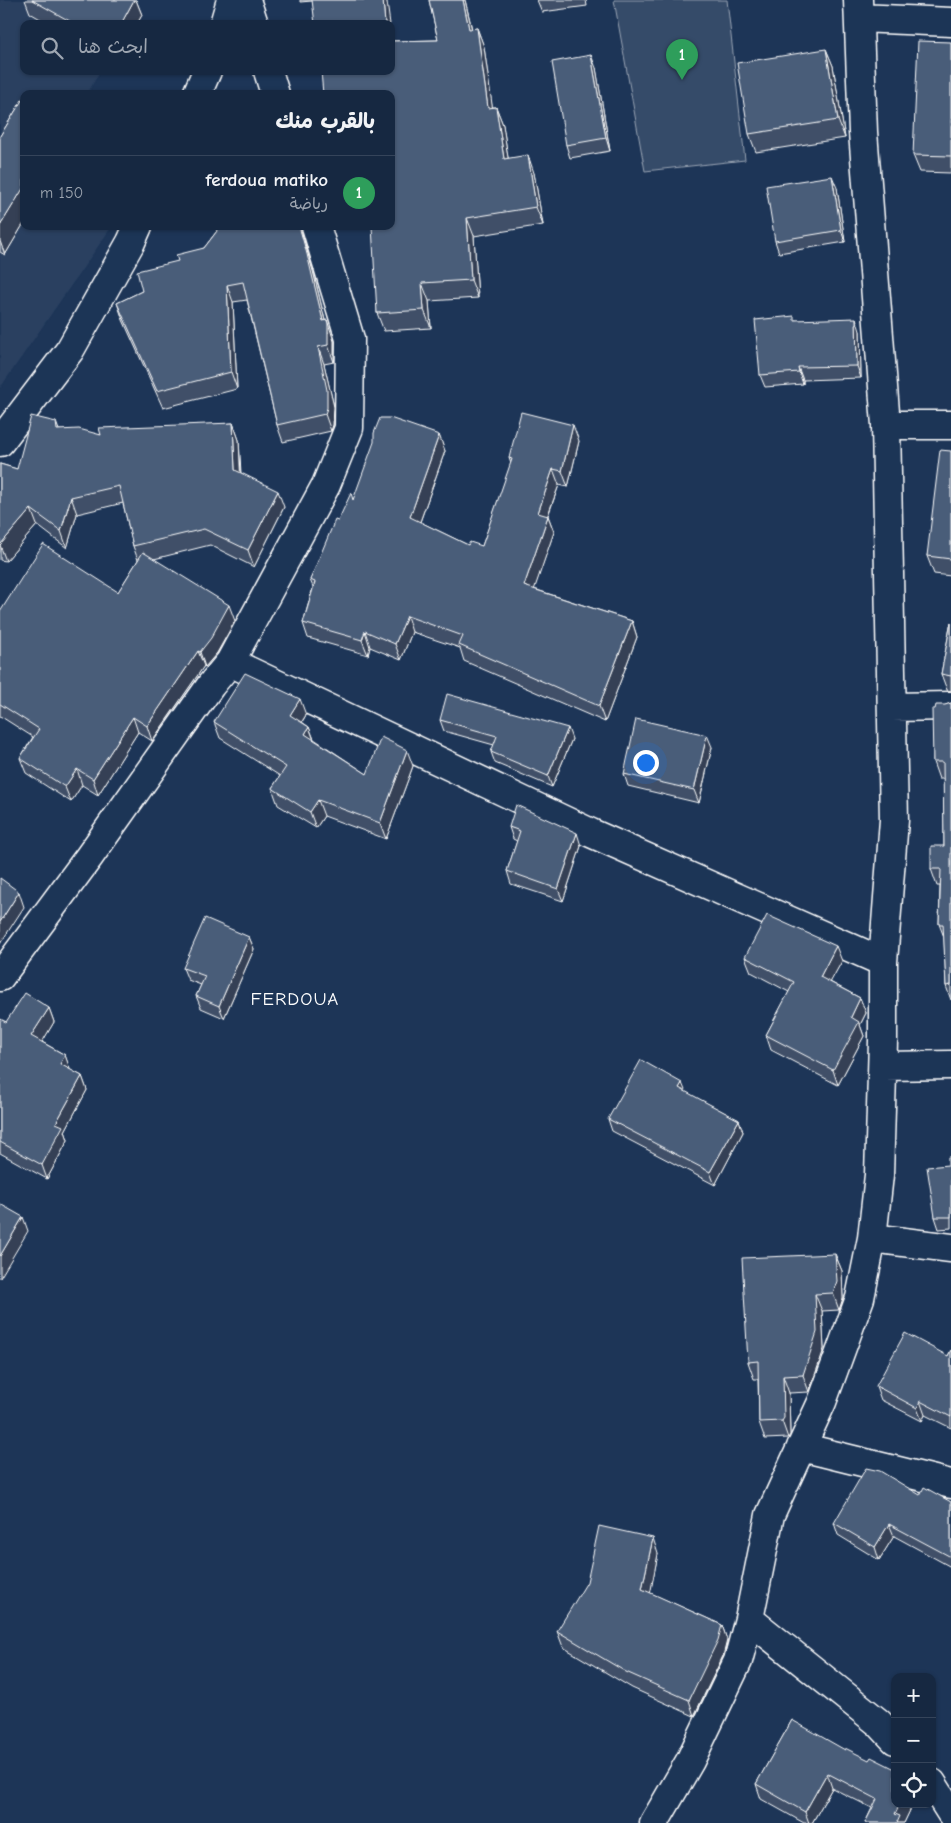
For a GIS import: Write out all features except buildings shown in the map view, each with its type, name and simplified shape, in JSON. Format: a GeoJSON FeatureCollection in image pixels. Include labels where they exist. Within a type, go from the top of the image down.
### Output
{"type":"FeatureCollection","features":[{"type":"Feature","properties":{"kind":"street"},"geometry":{"type":"LineString","coordinates":[[225,20],[231,0]]}},
{"type":"Feature","properties":{"kind":"street"},"geometry":{"type":"LineString","coordinates":[[246,0],[253,20]]}},
{"type":"Feature","properties":{"kind":"street"},"geometry":{"type":"LineString","coordinates":[[654,1823],[690,1760],[738,1661],[749,1619],[770,1516],[822,1402],[860,1298],[872,1238],[879,1175],[883,1066],[883,962],[894,820],[886,425],[863,132],[858,9],[951,22]]}},
{"type":"Feature","properties":{"kind":"street"},"geometry":{"type":"LineString","coordinates":[[199,90],[204,75]]}},
{"type":"Feature","properties":{"kind":"street"},"geometry":{"type":"LineString","coordinates":[[269,75],[274,90]]}},
{"type":"Feature","properties":{"kind":"street"},"geometry":{"type":"LineString","coordinates":[[0,442],[70,350],[136,230]]}},
{"type":"Feature","properties":{"kind":"street"},"geometry":{"type":"LineString","coordinates":[[0,977],[89,857],[211,685],[230,662],[326,485],[349,428],[350,339],[317,230]]}},
{"type":"Feature","properties":{"kind":"street"},"geometry":{"type":"LineString","coordinates":[[886,425],[951,425]]}},
{"type":"Feature","properties":{"kind":"street"},"geometry":{"type":"LineString","coordinates":[[230,662],[591,832],[883,962]]}},
{"type":"Feature","properties":{"kind":"street"},"geometry":{"type":"LineString","coordinates":[[892,707],[951,706]]}},
{"type":"Feature","properties":{"kind":"street"},"geometry":{"type":"LineString","coordinates":[[883,1066],[951,1065]]}},
{"type":"Feature","properties":{"kind":"street"},"geometry":{"type":"LineString","coordinates":[[872,1238],[951,1248]]}},
{"type":"Feature","properties":{"kind":"street"},"geometry":{"type":"LineString","coordinates":[[801,1447],[951,1484]]}},
{"type":"Feature","properties":{"kind":"street"},"geometry":{"type":"LineString","coordinates":[[749,1619],[879,1723],[891,1736]]}},
{"type":"Feature","properties":{"kind":"street"},"geometry":{"type":"LineString","coordinates":[[936,1789],[951,1813]]}},
{"type":"Feature","properties":{"kind":"shaded area"},"geometry":{"type":"Polygon","coordinates":[[[0,0],[139,0],[128,20],[20,20],[20,75],[98,75],[89,90],[20,90],[20,230],[109,230],[0,388],[0,0]]]}},
{"type":"Feature","properties":{"kind":"shaded area"},"geometry":{"type":"Polygon","coordinates":[[[614,0],[727,0],[745,160],[645,171],[614,0]]]}},
{"type":"Feature","properties":{"kind":"place","name":"ferdoua matiko"},"geometry":{"type":"Point","coordinates":[682,80]}},
{"type":"Feature","properties":{"kind":"district","name":"FERDOUA"},"geometry":{"type":"Point","coordinates":[295,998]}}]}
